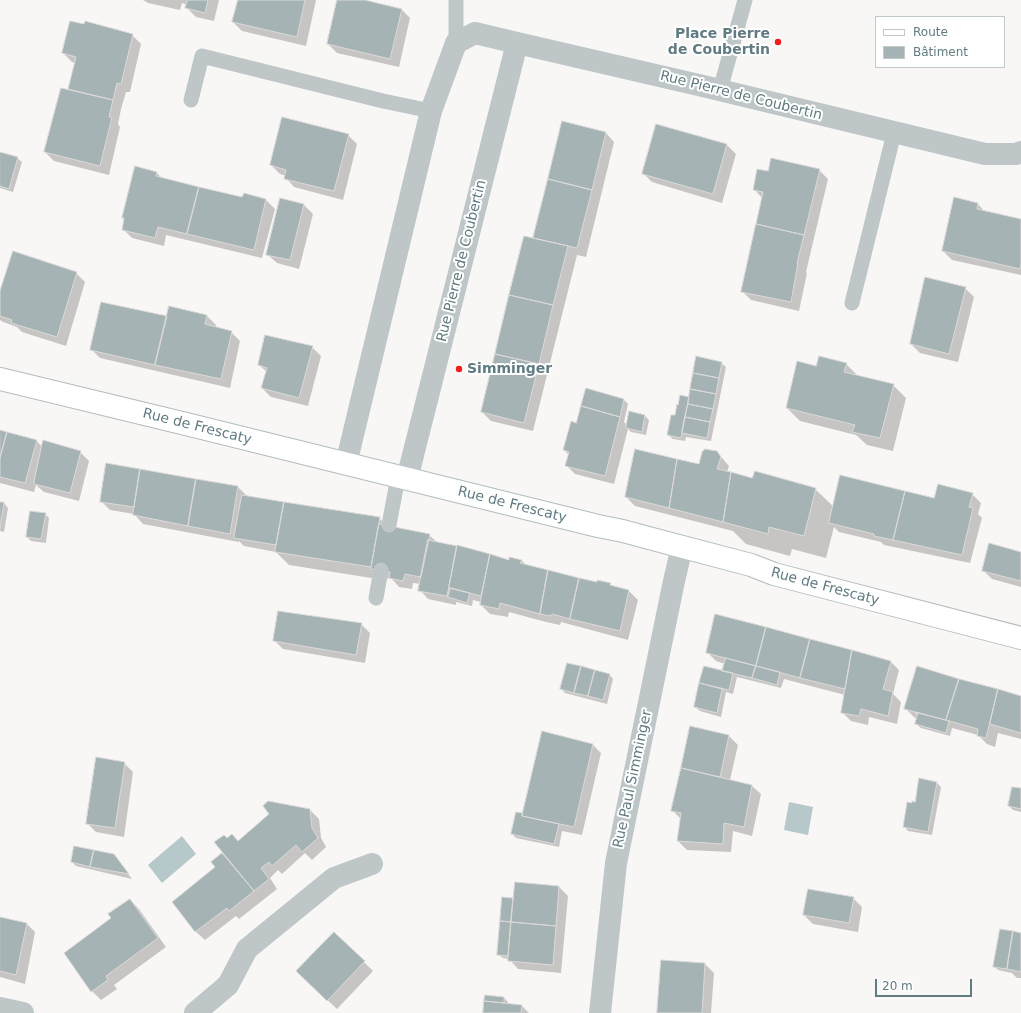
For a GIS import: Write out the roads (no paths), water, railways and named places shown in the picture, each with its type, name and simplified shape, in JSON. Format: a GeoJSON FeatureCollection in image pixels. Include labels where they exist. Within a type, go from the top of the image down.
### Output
{"type":"FeatureCollection","features":[{"type":"Feature","properties":{"kind":"street","name":"Rue Pierre de Coubertin"},"geometry":{"type":"LineString","coordinates":[[456,43],[475,33],[985,154],[1016,154],[1021,152]]}},
{"type":"Feature","properties":{"kind":"street"},"geometry":{"type":"LineString","coordinates":[[346,464],[431,110],[456,43]]}},
{"type":"Feature","properties":{"kind":"street","name":"Rue Pierre de Coubertin"},"geometry":{"type":"LineString","coordinates":[[403,478],[518,43]]}},
{"type":"Feature","properties":{"kind":"street","name":"Rue de Frescaty"},"geometry":{"type":"LineString","coordinates":[[0,379],[598,526],[623,530],[752,566],[774,574],[1021,638]]}},
{"type":"Feature","properties":{"kind":"street","name":"Rue Paul Simminger"},"geometry":{"type":"LineString","coordinates":[[600,1013],[616,863],[682,547]]}},
{"type":"Feature","properties":{"kind":"street"},"geometry":{"type":"LineString","coordinates":[[195,1013],[228,985],[247,949],[334,878],[372,864]]}},
{"type":"Feature","properties":{"kind":"street"},"geometry":{"type":"LineString","coordinates":[[0,1008],[23,1013]]}},
{"type":"Feature","properties":{"kind":"lane"},"geometry":{"type":"LineString","coordinates":[[456,0],[456,43]]}},
{"type":"Feature","properties":{"kind":"lane"},"geometry":{"type":"LineString","coordinates":[[720,90],[745,0]]}},
{"type":"Feature","properties":{"kind":"lane"},"geometry":{"type":"LineString","coordinates":[[191,100],[202,56],[383,100],[431,110]]}},
{"type":"Feature","properties":{"kind":"lane"},"geometry":{"type":"LineString","coordinates":[[852,303],[894,133]]}},
{"type":"Feature","properties":{"kind":"lane"},"geometry":{"type":"LineString","coordinates":[[389,526],[403,478]]}},
{"type":"Feature","properties":{"kind":"lane"},"geometry":{"type":"LineString","coordinates":[[376,598],[381,570]]}},
{"type":"Feature","properties":{"kind":"place","name":"Place Pierre de Coubertin"},"geometry":{"type":"Point","coordinates":[778,42]}},
{"type":"Feature","properties":{"kind":"place","name":"Simminger"},"geometry":{"type":"Point","coordinates":[459,369]}}]}
